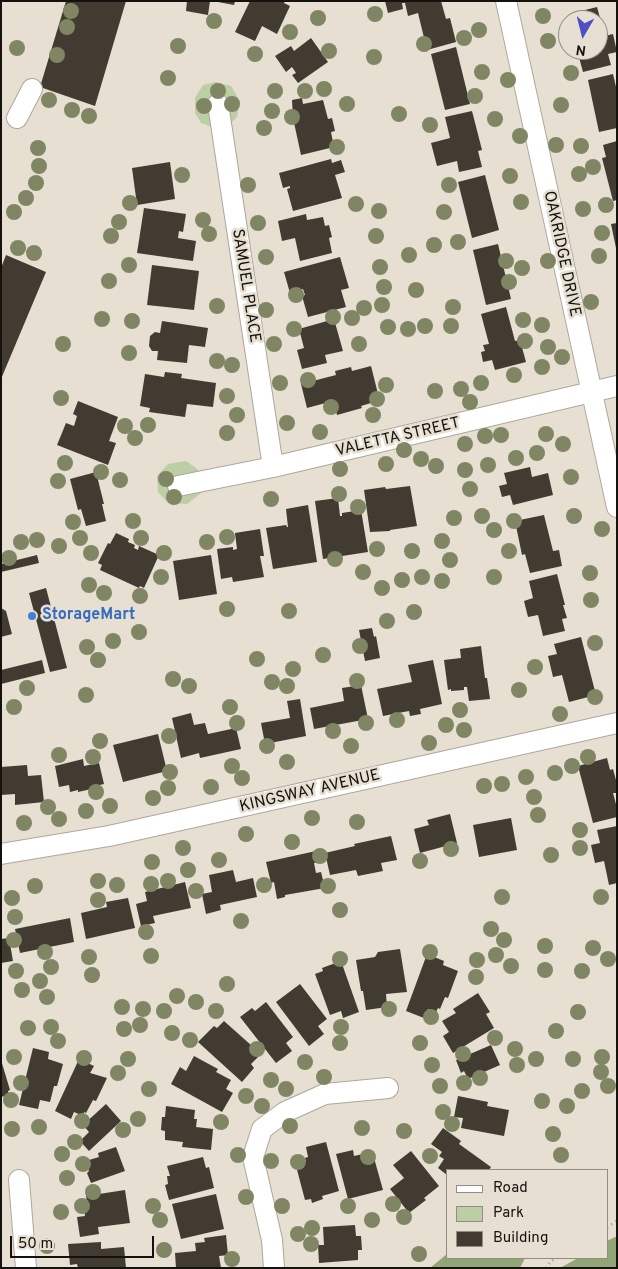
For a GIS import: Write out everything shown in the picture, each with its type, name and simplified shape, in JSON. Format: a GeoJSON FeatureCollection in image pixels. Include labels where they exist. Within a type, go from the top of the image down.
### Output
{"type":"FeatureCollection","features":[{"type":"Feature","properties":{"kind":"street","name":"OAKRIDGE DRIVE"},"geometry":{"type":"LineString","coordinates":[[506,1],[617,507]]}},
{"type":"Feature","properties":{"kind":"street"},"geometry":{"type":"LineString","coordinates":[[17,118],[32,89]]}},
{"type":"Feature","properties":{"kind":"street","name":"SAMUEL PLACE"},"geometry":{"type":"LineString","coordinates":[[218,104],[273,468]]}},
{"type":"Feature","properties":{"kind":"street","name":"VALETTA STREET"},"geometry":{"type":"LineString","coordinates":[[178,486],[273,468],[617,386]]}},
{"type":"Feature","properties":{"kind":"street","name":"KINGSWAY AVENUE"},"geometry":{"type":"LineString","coordinates":[[1,854],[109,836],[617,723]]}},
{"type":"Feature","properties":{"kind":"street"},"geometry":{"type":"LineString","coordinates":[[274,1268],[272,1240],[253,1158],[262,1129],[285,1112],[325,1094],[388,1088]]}},
{"type":"Feature","properties":{"kind":"street"},"geometry":{"type":"LineString","coordinates":[[19,1180],[26,1268]]}},
{"type":"Feature","properties":{"kind":"path"},"geometry":{"type":"LineString","coordinates":[[546,1268],[555,1259]]}},
{"type":"Feature","properties":{"kind":"green space"},"geometry":{"type":"Polygon","coordinates":[[[216,82],[231,86],[240,101],[237,117],[230,124],[215,128],[201,123],[195,113],[195,98],[203,85],[216,82]]]}},
{"type":"Feature","properties":{"kind":"green space"},"geometry":{"type":"Polygon","coordinates":[[[186,461],[202,475],[201,493],[187,504],[168,503],[158,492],[157,476],[168,464],[186,461]]]}},
{"type":"Feature","properties":{"kind":"green space"},"geometry":{"type":"Polygon","coordinates":[[[617,1236],[617,1268],[560,1268],[576,1259],[608,1259],[608,1240],[617,1236]]]}},
{"type":"Feature","properties":{"kind":"green space"},"geometry":{"type":"Polygon","coordinates":[[[446,1255],[446,1259],[524,1259],[520,1268],[430,1268],[446,1255]]]}},
{"type":"Feature","properties":{"kind":"building"},"geometry":{"type":"Polygon","coordinates":[[[66,1],[126,1],[95,106],[40,87],[66,1]]]}},
{"type":"Feature","properties":{"kind":"building"},"geometry":{"type":"Polygon","coordinates":[[[187,1],[210,1],[208,15],[186,11],[187,1]]]}},
{"type":"Feature","properties":{"kind":"building"},"geometry":{"type":"Polygon","coordinates":[[[218,1],[235,1],[234,5],[218,1]]]}},
{"type":"Feature","properties":{"kind":"building"},"geometry":{"type":"Polygon","coordinates":[[[250,1],[285,1],[284,3],[290,6],[277,34],[262,26],[255,41],[235,32],[250,1]]]}},
{"type":"Feature","properties":{"kind":"building"},"geometry":{"type":"Polygon","coordinates":[[[385,1],[441,1],[446,19],[450,18],[456,42],[427,50],[418,13],[408,16],[405,3],[402,3],[403,9],[388,13],[385,1]]]}},
{"type":"Feature","properties":{"kind":"building"},"geometry":{"type":"Polygon","coordinates":[[[597,7],[598,10],[585,10],[597,7]]]}},
{"type":"Feature","properties":{"kind":"building"},"geometry":{"type":"Polygon","coordinates":[[[613,34],[617,52],[608,54],[608,35],[613,34]]]}},
{"type":"Feature","properties":{"kind":"building"},"geometry":{"type":"Polygon","coordinates":[[[311,38],[328,62],[298,83],[292,75],[296,73],[292,67],[286,72],[275,56],[291,46],[294,51],[311,38]]]}},
{"type":"Feature","properties":{"kind":"building"},"geometry":{"type":"Polygon","coordinates":[[[456,47],[470,104],[445,110],[431,54],[456,47]]]}},
{"type":"Feature","properties":{"kind":"building"},"geometry":{"type":"Polygon","coordinates":[[[608,54],[611,65],[583,72],[580,60],[608,60],[608,54]]]}},
{"type":"Feature","properties":{"kind":"building"},"geometry":{"type":"Polygon","coordinates":[[[613,74],[617,91],[617,128],[599,132],[588,80],[613,74]]]}},
{"type":"Feature","properties":{"kind":"building"},"geometry":{"type":"Polygon","coordinates":[[[302,98],[303,104],[323,100],[328,119],[332,118],[335,131],[331,132],[334,147],[301,155],[293,118],[292,100],[302,98]]]}},
{"type":"Feature","properties":{"kind":"building"},"geometry":{"type":"Polygon","coordinates":[[[472,111],[482,150],[478,151],[482,167],[459,172],[457,161],[437,166],[431,143],[450,138],[445,117],[472,111]]]}},
{"type":"Feature","properties":{"kind":"building"},"geometry":{"type":"Polygon","coordinates":[[[617,141],[617,200],[613,201],[602,158],[606,157],[603,145],[617,141]]]}},
{"type":"Feature","properties":{"kind":"building"},"geometry":{"type":"Polygon","coordinates":[[[331,159],[332,163],[341,160],[345,172],[335,175],[342,198],[293,211],[287,189],[290,186],[283,188],[279,173],[331,159]]]}},
{"type":"Feature","properties":{"kind":"building"},"geometry":{"type":"Polygon","coordinates":[[[170,162],[175,199],[137,205],[132,168],[170,162]]]}},
{"type":"Feature","properties":{"kind":"building"},"geometry":{"type":"Polygon","coordinates":[[[485,175],[499,230],[472,238],[458,182],[485,175]]]}},
{"type":"Feature","properties":{"kind":"building"},"geometry":{"type":"Polygon","coordinates":[[[144,208],[186,214],[183,232],[179,231],[178,238],[196,241],[193,261],[137,253],[144,208]]]}},
{"type":"Feature","properties":{"kind":"building"},"geometry":{"type":"Polygon","coordinates":[[[306,214],[307,220],[323,217],[325,226],[329,225],[332,237],[329,238],[332,253],[300,261],[295,238],[282,241],[278,221],[306,214]]]}},
{"type":"Feature","properties":{"kind":"building"},"geometry":{"type":"Polygon","coordinates":[[[617,223],[617,248],[616,248],[611,224],[617,223]]]}},
{"type":"Feature","properties":{"kind":"building"},"geometry":{"type":"Polygon","coordinates":[[[498,244],[511,299],[486,305],[473,250],[498,244]]]}},
{"type":"Feature","properties":{"kind":"building"},"geometry":{"type":"Polygon","coordinates":[[[6,255],[46,272],[1,379],[1,268],[6,255]]]}},
{"type":"Feature","properties":{"kind":"building"},"geometry":{"type":"Polygon","coordinates":[[[340,257],[349,288],[341,290],[346,307],[308,317],[302,296],[305,295],[303,289],[290,293],[284,272],[340,257]]]}},
{"type":"Feature","properties":{"kind":"building"},"geometry":{"type":"Polygon","coordinates":[[[152,265],[199,271],[194,310],[147,305],[152,265]]]}},
{"type":"Feature","properties":{"kind":"building"},"geometry":{"type":"Polygon","coordinates":[[[506,307],[515,341],[520,340],[526,362],[495,370],[492,360],[483,362],[481,352],[485,351],[483,345],[489,344],[481,314],[506,307]]]}},
{"type":"Feature","properties":{"kind":"building"},"geometry":{"type":"Polygon","coordinates":[[[334,319],[343,351],[325,355],[327,363],[302,369],[297,350],[304,348],[299,329],[334,319]]]}},
{"type":"Feature","properties":{"kind":"building"},"geometry":{"type":"Polygon","coordinates":[[[162,321],[208,328],[205,347],[189,345],[187,363],[157,360],[158,351],[152,351],[149,346],[150,336],[155,332],[160,333],[162,321]]]}},
{"type":"Feature","properties":{"kind":"building"},"geometry":{"type":"Polygon","coordinates":[[[371,366],[379,398],[371,400],[371,403],[361,406],[362,408],[337,415],[333,401],[307,408],[301,384],[336,375],[335,371],[351,367],[352,371],[371,366]]]}},
{"type":"Feature","properties":{"kind":"building"},"geometry":{"type":"Polygon","coordinates":[[[165,372],[182,374],[181,378],[216,383],[213,407],[187,404],[185,417],[149,412],[150,408],[140,406],[145,374],[164,377],[165,372]]]}},
{"type":"Feature","properties":{"kind":"building"},"geometry":{"type":"Polygon","coordinates":[[[78,401],[118,417],[109,441],[116,443],[108,465],[57,445],[66,423],[74,426],[77,416],[73,414],[78,401]]]}},
{"type":"Feature","properties":{"kind":"building"},"geometry":{"type":"Polygon","coordinates":[[[530,467],[532,477],[548,473],[553,495],[513,505],[510,495],[502,497],[499,486],[507,484],[504,473],[530,467]]]}},
{"type":"Feature","properties":{"kind":"building"},"geometry":{"type":"Polygon","coordinates":[[[96,472],[106,521],[86,526],[81,509],[78,510],[70,479],[96,472]]]}},
{"type":"Feature","properties":{"kind":"building"},"geometry":{"type":"Polygon","coordinates":[[[410,486],[417,526],[390,531],[370,532],[364,490],[410,486]]]}},
{"type":"Feature","properties":{"kind":"building"},"geometry":{"type":"Polygon","coordinates":[[[338,498],[340,516],[342,516],[342,513],[361,510],[368,552],[323,559],[315,501],[338,498]]]}},
{"type":"Feature","properties":{"kind":"building"},"geometry":{"type":"Polygon","coordinates":[[[308,505],[317,562],[273,569],[266,528],[286,525],[288,527],[286,509],[308,505]]]}},
{"type":"Feature","properties":{"kind":"building"},"geometry":{"type":"Polygon","coordinates":[[[544,515],[553,551],[559,550],[562,566],[530,573],[525,554],[522,555],[515,521],[544,515]]]}},
{"type":"Feature","properties":{"kind":"building"},"geometry":{"type":"Polygon","coordinates":[[[260,529],[264,556],[260,556],[264,577],[233,582],[232,577],[221,579],[217,549],[233,547],[233,550],[237,549],[235,533],[260,529]]]}},
{"type":"Feature","properties":{"kind":"building"},"geometry":{"type":"Polygon","coordinates":[[[116,533],[129,539],[128,542],[135,545],[134,548],[138,550],[139,546],[159,555],[144,588],[140,586],[139,588],[100,570],[102,565],[98,563],[108,543],[110,544],[116,533]]]}},
{"type":"Feature","properties":{"kind":"building"},"geometry":{"type":"Polygon","coordinates":[[[37,555],[39,563],[1,572],[1,564],[37,555]]]}},
{"type":"Feature","properties":{"kind":"building"},"geometry":{"type":"Polygon","coordinates":[[[211,555],[217,594],[179,600],[173,561],[211,555]]]}},
{"type":"Feature","properties":{"kind":"building"},"geometry":{"type":"Polygon","coordinates":[[[557,574],[567,618],[562,619],[565,631],[543,636],[538,615],[528,617],[524,601],[533,598],[529,581],[557,574]]]}},
{"type":"Feature","properties":{"kind":"building"},"geometry":{"type":"Polygon","coordinates":[[[46,588],[67,668],[50,672],[29,593],[46,588]]]}},
{"type":"Feature","properties":{"kind":"building"},"geometry":{"type":"Polygon","coordinates":[[[1,608],[6,611],[12,634],[1,637],[1,608]]]}},
{"type":"Feature","properties":{"kind":"building"},"geometry":{"type":"Polygon","coordinates":[[[372,628],[374,637],[376,636],[380,658],[365,661],[359,630],[372,628]]]}},
{"type":"Feature","properties":{"kind":"building"},"geometry":{"type":"Polygon","coordinates":[[[581,637],[596,695],[569,702],[562,675],[553,677],[548,656],[557,654],[554,644],[581,637]]]}},
{"type":"Feature","properties":{"kind":"building"},"geometry":{"type":"Polygon","coordinates":[[[481,646],[490,699],[469,701],[467,687],[464,687],[464,690],[448,690],[444,660],[461,658],[460,649],[481,646]]]}},
{"type":"Feature","properties":{"kind":"building"},"geometry":{"type":"Polygon","coordinates":[[[42,660],[45,673],[1,684],[1,670],[42,660]]]}},
{"type":"Feature","properties":{"kind":"building"},"geometry":{"type":"Polygon","coordinates":[[[433,660],[442,704],[420,709],[421,714],[410,716],[409,711],[383,716],[377,689],[412,682],[408,665],[433,660]]]}},
{"type":"Feature","properties":{"kind":"building"},"geometry":{"type":"Polygon","coordinates":[[[361,685],[368,719],[314,729],[310,708],[344,701],[342,688],[361,685]]]}},
{"type":"Feature","properties":{"kind":"building"},"geometry":{"type":"Polygon","coordinates":[[[300,699],[306,736],[265,744],[261,723],[290,718],[287,701],[300,699]]]}},
{"type":"Feature","properties":{"kind":"building"},"geometry":{"type":"Polygon","coordinates":[[[191,713],[194,725],[205,723],[208,734],[236,728],[241,749],[200,758],[199,753],[181,758],[172,718],[191,713]]]}},
{"type":"Feature","properties":{"kind":"building"},"geometry":{"type":"Polygon","coordinates":[[[158,734],[167,771],[123,782],[113,745],[158,734]]]}},
{"type":"Feature","properties":{"kind":"building"},"geometry":{"type":"Polygon","coordinates":[[[607,758],[610,770],[613,769],[617,784],[617,793],[613,793],[617,817],[593,823],[578,766],[607,758]]]}},
{"type":"Feature","properties":{"kind":"building"},"geometry":{"type":"Polygon","coordinates":[[[83,759],[84,766],[99,763],[104,784],[78,792],[78,790],[70,792],[69,785],[59,787],[55,766],[83,759]]]}},
{"type":"Feature","properties":{"kind":"building"},"geometry":{"type":"Polygon","coordinates":[[[27,765],[28,776],[41,775],[44,802],[15,805],[15,794],[1,795],[1,767],[27,765]]]}},
{"type":"Feature","properties":{"kind":"building"},"geometry":{"type":"Polygon","coordinates":[[[450,814],[457,843],[420,853],[414,829],[429,825],[427,820],[450,814]]]}},
{"type":"Feature","properties":{"kind":"building"},"geometry":{"type":"Polygon","coordinates":[[[511,818],[517,850],[479,857],[473,825],[511,818]]]}},
{"type":"Feature","properties":{"kind":"building"},"geometry":{"type":"Polygon","coordinates":[[[617,826],[617,883],[609,885],[604,861],[595,863],[591,845],[600,843],[597,830],[617,826]]]}},
{"type":"Feature","properties":{"kind":"building"},"geometry":{"type":"Polygon","coordinates":[[[391,836],[397,860],[381,863],[383,871],[358,876],[356,870],[330,875],[325,853],[391,836]]]}},
{"type":"Feature","properties":{"kind":"building"},"geometry":{"type":"Polygon","coordinates":[[[316,851],[319,862],[314,863],[316,873],[321,872],[325,888],[285,895],[285,897],[277,899],[274,882],[271,883],[266,862],[316,851]]]}},
{"type":"Feature","properties":{"kind":"building"},"geometry":{"type":"Polygon","coordinates":[[[233,870],[236,882],[253,878],[257,897],[220,905],[221,910],[206,914],[202,894],[212,892],[209,875],[233,870]]]}},
{"type":"Feature","properties":{"kind":"building"},"geometry":{"type":"Polygon","coordinates":[[[185,882],[191,908],[153,916],[155,923],[141,926],[136,904],[147,901],[145,892],[185,882]]]}},
{"type":"Feature","properties":{"kind":"building"},"geometry":{"type":"Polygon","coordinates":[[[128,898],[135,928],[86,939],[81,913],[107,907],[106,902],[128,898]]]}},
{"type":"Feature","properties":{"kind":"building"},"geometry":{"type":"Polygon","coordinates":[[[70,918],[74,942],[20,953],[15,929],[70,918]]]}},
{"type":"Feature","properties":{"kind":"building"},"geometry":{"type":"Polygon","coordinates":[[[9,938],[13,961],[1,963],[1,939],[9,938]]]}},
{"type":"Feature","properties":{"kind":"building"},"geometry":{"type":"Polygon","coordinates":[[[400,949],[407,992],[386,994],[387,1007],[366,1010],[356,960],[375,957],[378,952],[400,949]]]}},
{"type":"Feature","properties":{"kind":"building"},"geometry":{"type":"Polygon","coordinates":[[[427,954],[444,961],[443,965],[458,971],[448,998],[445,997],[440,1009],[438,1008],[436,1012],[428,1009],[424,1018],[406,1011],[427,954]]]}},
{"type":"Feature","properties":{"kind":"building"},"geometry":{"type":"Polygon","coordinates":[[[341,961],[359,1012],[343,1018],[341,1011],[330,1015],[315,974],[323,971],[322,968],[341,961]]]}},
{"type":"Feature","properties":{"kind":"building"},"geometry":{"type":"Polygon","coordinates":[[[300,984],[327,1019],[318,1026],[324,1034],[309,1046],[276,1002],[300,984]]]}},
{"type":"Feature","properties":{"kind":"building"},"geometry":{"type":"Polygon","coordinates":[[[478,993],[490,1012],[486,1014],[494,1028],[453,1053],[443,1036],[449,1032],[442,1021],[456,1013],[453,1009],[478,993]]]}},
{"type":"Feature","properties":{"kind":"building"},"geometry":{"type":"Polygon","coordinates":[[[266,1002],[293,1037],[286,1043],[292,1051],[276,1063],[240,1017],[252,1008],[255,1011],[266,1002]]]}},
{"type":"Feature","properties":{"kind":"building"},"geometry":{"type":"Polygon","coordinates":[[[224,1021],[261,1054],[251,1064],[254,1068],[242,1082],[198,1042],[214,1026],[217,1028],[224,1021]]]}},
{"type":"Feature","properties":{"kind":"building"},"geometry":{"type":"Polygon","coordinates":[[[491,1045],[500,1065],[468,1079],[464,1071],[461,1073],[456,1060],[491,1045]]]}},
{"type":"Feature","properties":{"kind":"building"},"geometry":{"type":"Polygon","coordinates":[[[33,1048],[49,1052],[48,1059],[63,1064],[50,1102],[40,1100],[38,1109],[19,1105],[33,1048]]]}},
{"type":"Feature","properties":{"kind":"building"},"geometry":{"type":"Polygon","coordinates":[[[194,1056],[218,1069],[216,1072],[231,1080],[226,1089],[233,1093],[222,1112],[171,1084],[180,1067],[186,1071],[194,1056]]]}},
{"type":"Feature","properties":{"kind":"building"},"geometry":{"type":"Polygon","coordinates":[[[79,1059],[94,1066],[90,1073],[107,1078],[96,1101],[93,1100],[86,1113],[84,1112],[83,1116],[74,1112],[71,1119],[55,1111],[79,1059]]]}},
{"type":"Feature","properties":{"kind":"building"},"geometry":{"type":"Polygon","coordinates":[[[1,1060],[10,1090],[8,1091],[9,1095],[1,1097],[1,1060]]]}},
{"type":"Feature","properties":{"kind":"building"},"geometry":{"type":"Polygon","coordinates":[[[458,1096],[488,1102],[487,1106],[509,1110],[504,1136],[461,1128],[463,1118],[454,1117],[458,1096]]]}},
{"type":"Feature","properties":{"kind":"building"},"geometry":{"type":"Polygon","coordinates":[[[106,1104],[121,1121],[89,1151],[80,1141],[89,1132],[83,1125],[106,1104]]]}},
{"type":"Feature","properties":{"kind":"building"},"geometry":{"type":"Polygon","coordinates":[[[166,1106],[195,1110],[194,1119],[197,1119],[196,1127],[213,1129],[211,1150],[182,1147],[183,1142],[165,1140],[165,1131],[161,1130],[162,1117],[165,1117],[166,1106]]]}},
{"type":"Feature","properties":{"kind":"building"},"geometry":{"type":"Polygon","coordinates":[[[443,1128],[461,1141],[459,1144],[491,1167],[490,1169],[446,1169],[446,1174],[438,1168],[444,1159],[439,1156],[442,1152],[431,1144],[443,1128]]]}},
{"type":"Feature","properties":{"kind":"building"},"geometry":{"type":"Polygon","coordinates":[[[326,1142],[339,1191],[322,1196],[323,1199],[312,1203],[311,1199],[305,1200],[296,1166],[306,1162],[305,1158],[308,1157],[306,1147],[326,1142]]]}},
{"type":"Feature","properties":{"kind":"building"},"geometry":{"type":"Polygon","coordinates":[[[116,1147],[125,1171],[91,1183],[86,1165],[90,1163],[89,1160],[99,1157],[98,1153],[116,1147]]]}},
{"type":"Feature","properties":{"kind":"building"},"geometry":{"type":"Polygon","coordinates":[[[353,1150],[354,1156],[363,1154],[365,1160],[374,1158],[383,1190],[348,1199],[336,1154],[353,1150]]]}},
{"type":"Feature","properties":{"kind":"building"},"geometry":{"type":"Polygon","coordinates":[[[411,1151],[439,1186],[424,1198],[426,1200],[409,1213],[390,1189],[404,1178],[393,1165],[411,1151]]]}},
{"type":"Feature","properties":{"kind":"building"},"geometry":{"type":"Polygon","coordinates":[[[203,1157],[206,1168],[209,1167],[214,1188],[169,1200],[165,1185],[168,1184],[167,1176],[170,1176],[167,1166],[203,1157]]]}},
{"type":"Feature","properties":{"kind":"building"},"geometry":{"type":"Polygon","coordinates":[[[125,1190],[130,1223],[98,1227],[99,1234],[80,1237],[77,1217],[85,1216],[84,1209],[88,1208],[86,1196],[125,1190]]]}},
{"type":"Feature","properties":{"kind":"building"},"geometry":{"type":"Polygon","coordinates":[[[216,1194],[224,1229],[181,1239],[172,1204],[216,1194]]]}},
{"type":"Feature","properties":{"kind":"building"},"geometry":{"type":"Polygon","coordinates":[[[355,1225],[356,1236],[361,1236],[362,1250],[358,1250],[358,1260],[319,1263],[318,1245],[324,1245],[323,1227],[355,1225]]]}},
{"type":"Feature","properties":{"kind":"building"},"geometry":{"type":"Polygon","coordinates":[[[226,1235],[228,1255],[219,1256],[221,1268],[176,1268],[175,1253],[196,1251],[195,1243],[205,1242],[204,1238],[226,1235]]]}},
{"type":"Feature","properties":{"kind":"building"},"geometry":{"type":"Polygon","coordinates":[[[101,1242],[101,1249],[124,1247],[126,1268],[78,1268],[77,1264],[70,1265],[68,1244],[101,1242]]]}},
{"type":"Feature","properties":{"kind":"place","name":"StorageMart"},"geometry":{"type":"Point","coordinates":[32,616]}}]}
